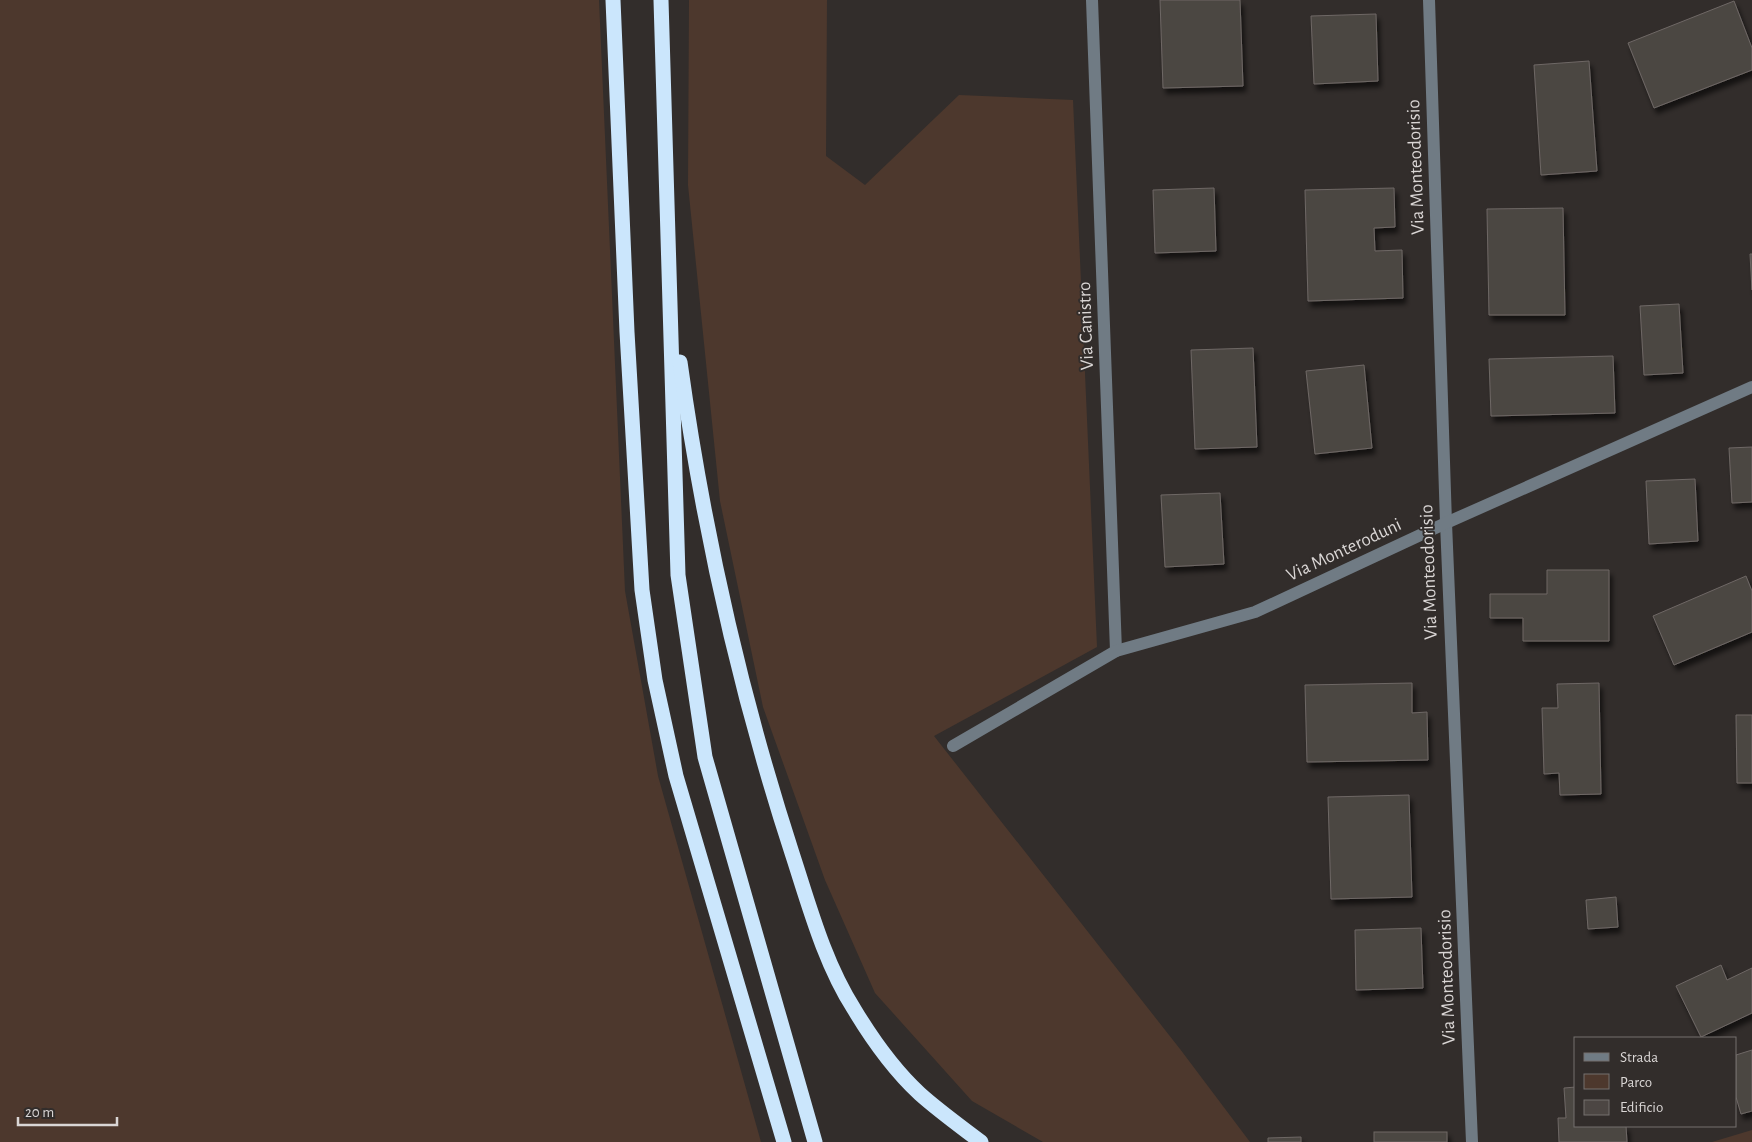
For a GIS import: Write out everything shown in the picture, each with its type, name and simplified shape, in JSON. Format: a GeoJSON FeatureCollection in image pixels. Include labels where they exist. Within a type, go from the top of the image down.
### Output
{"type":"FeatureCollection","features":[{"type":"Feature","properties":{"kind":"highway"},"geometry":{"type":"LineString","coordinates":[[613,0],[627,332],[642,580],[655,680],[676,776],[784,1142]]}},
{"type":"Feature","properties":{"kind":"highway"},"geometry":{"type":"LineString","coordinates":[[661,0],[678,575],[705,757],[815,1142]]}},
{"type":"Feature","properties":{"kind":"highway"},"geometry":{"type":"LineString","coordinates":[[669,284],[692,445],[714,564],[750,710],[779,812],[815,922],[853,1008],[893,1064],[919,1093],[981,1142]]}},
{"type":"Feature","properties":{"kind":"street","name":"Via Canistro"},"geometry":{"type":"LineString","coordinates":[[1092,0],[1116,651]]}},
{"type":"Feature","properties":{"kind":"street","name":"Via Monteodorisio"},"geometry":{"type":"LineString","coordinates":[[1429,0],[1446,523],[1472,1142]]}},
{"type":"Feature","properties":{"kind":"street","name":"Via Monteroduni"},"geometry":{"type":"LineString","coordinates":[[953,746],[1116,651],[1255,612],[1446,523],[1752,387]]}},
{"type":"Feature","properties":{"kind":"green space"},"geometry":{"type":"Polygon","coordinates":[[[0,0],[599,0],[625,591],[658,776],[761,1142],[0,1142],[0,0]]]}},
{"type":"Feature","properties":{"kind":"green space"},"geometry":{"type":"Polygon","coordinates":[[[689,0],[827,0],[826,156],[865,185],[959,95],[1073,100],[1097,647],[934,736],[1180,1049],[1250,1142],[1043,1142],[972,1101],[875,993],[825,880],[763,707],[720,501],[688,185],[689,0]]]}},
{"type":"Feature","properties":{"kind":"green space"},"geometry":{"type":"Polygon","coordinates":[[[1752,1130],[1752,1142],[1712,1142],[1752,1130]]]}},
{"type":"Feature","properties":{"kind":"building"},"geometry":{"type":"Polygon","coordinates":[[[1160,0],[1240,0],[1243,86],[1163,88],[1160,0]]]}},
{"type":"Feature","properties":{"kind":"building"},"geometry":{"type":"Polygon","coordinates":[[[1734,1],[1752,48],[1752,70],[1654,108],[1628,43],[1734,1]]]}},
{"type":"Feature","properties":{"kind":"building"},"geometry":{"type":"Polygon","coordinates":[[[1376,14],[1378,81],[1314,84],[1311,16],[1376,14]]]}},
{"type":"Feature","properties":{"kind":"building"},"geometry":{"type":"Polygon","coordinates":[[[1589,61],[1597,171],[1541,175],[1534,65],[1589,61]]]}},
{"type":"Feature","properties":{"kind":"building"},"geometry":{"type":"Polygon","coordinates":[[[1214,188],[1216,251],[1155,253],[1153,190],[1214,188]]]}},
{"type":"Feature","properties":{"kind":"building"},"geometry":{"type":"Polygon","coordinates":[[[1394,188],[1395,227],[1374,228],[1375,251],[1402,250],[1403,298],[1308,301],[1305,190],[1394,188]]]}},
{"type":"Feature","properties":{"kind":"building"},"geometry":{"type":"Polygon","coordinates":[[[1563,208],[1565,315],[1489,315],[1487,209],[1563,208]]]}},
{"type":"Feature","properties":{"kind":"building"},"geometry":{"type":"Polygon","coordinates":[[[1750,254],[1752,254],[1752,290],[1750,254]]]}},
{"type":"Feature","properties":{"kind":"building"},"geometry":{"type":"Polygon","coordinates":[[[1679,304],[1683,373],[1644,375],[1640,306],[1679,304]]]}},
{"type":"Feature","properties":{"kind":"building"},"geometry":{"type":"Polygon","coordinates":[[[1253,348],[1257,447],[1195,449],[1191,350],[1253,348]]]}},
{"type":"Feature","properties":{"kind":"building"},"geometry":{"type":"Polygon","coordinates":[[[1613,356],[1615,413],[1491,416],[1489,359],[1613,356]]]}},
{"type":"Feature","properties":{"kind":"building"},"geometry":{"type":"Polygon","coordinates":[[[1364,365],[1372,448],[1315,454],[1306,371],[1364,365]]]}},
{"type":"Feature","properties":{"kind":"building"},"geometry":{"type":"Polygon","coordinates":[[[1752,447],[1752,502],[1732,503],[1729,448],[1752,447]]]}},
{"type":"Feature","properties":{"kind":"building"},"geometry":{"type":"Polygon","coordinates":[[[1695,479],[1698,541],[1649,544],[1646,481],[1695,479]]]}},
{"type":"Feature","properties":{"kind":"building"},"geometry":{"type":"Polygon","coordinates":[[[1220,493],[1224,564],[1165,567],[1161,495],[1220,493]]]}},
{"type":"Feature","properties":{"kind":"building"},"geometry":{"type":"Polygon","coordinates":[[[1547,570],[1609,570],[1609,641],[1523,641],[1523,618],[1490,618],[1490,594],[1547,594],[1547,570]]]}},
{"type":"Feature","properties":{"kind":"building"},"geometry":{"type":"Polygon","coordinates":[[[1746,576],[1752,591],[1752,632],[1674,665],[1653,616],[1746,576]]]}},
{"type":"Feature","properties":{"kind":"building"},"geometry":{"type":"Polygon","coordinates":[[[1412,683],[1412,713],[1427,712],[1428,760],[1307,762],[1305,685],[1412,683]]]}},
{"type":"Feature","properties":{"kind":"building"},"geometry":{"type":"Polygon","coordinates":[[[1599,683],[1601,794],[1560,795],[1559,773],[1544,774],[1542,708],[1558,708],[1557,684],[1599,683]]]}},
{"type":"Feature","properties":{"kind":"building"},"geometry":{"type":"Polygon","coordinates":[[[1736,715],[1752,715],[1752,783],[1737,783],[1736,715]]]}},
{"type":"Feature","properties":{"kind":"building"},"geometry":{"type":"Polygon","coordinates":[[[1409,795],[1412,897],[1331,899],[1328,797],[1409,795]]]}},
{"type":"Feature","properties":{"kind":"building"},"geometry":{"type":"Polygon","coordinates":[[[1616,897],[1618,927],[1588,929],[1586,900],[1616,897]]]}},
{"type":"Feature","properties":{"kind":"building"},"geometry":{"type":"Polygon","coordinates":[[[1421,928],[1423,988],[1356,990],[1355,930],[1421,928]]]}},
{"type":"Feature","properties":{"kind":"building"},"geometry":{"type":"Polygon","coordinates":[[[1721,965],[1727,980],[1752,968],[1752,1013],[1701,1037],[1676,986],[1721,965]]]}},
{"type":"Feature","properties":{"kind":"building"},"geometry":{"type":"Polygon","coordinates":[[[1752,1050],[1752,1111],[1741,1114],[1737,1100],[1737,1055],[1752,1050]]]}},
{"type":"Feature","properties":{"kind":"building"},"geometry":{"type":"Polygon","coordinates":[[[1574,1087],[1574,1127],[1626,1127],[1627,1142],[1559,1142],[1558,1118],[1566,1118],[1564,1088],[1574,1087]]]}},
{"type":"Feature","properties":{"kind":"building"},"geometry":{"type":"Polygon","coordinates":[[[1374,1132],[1447,1132],[1447,1142],[1374,1142],[1374,1132]]]}},
{"type":"Feature","properties":{"kind":"building"},"geometry":{"type":"Polygon","coordinates":[[[1301,1137],[1301,1142],[1268,1142],[1268,1138],[1301,1137]]]}}]}
